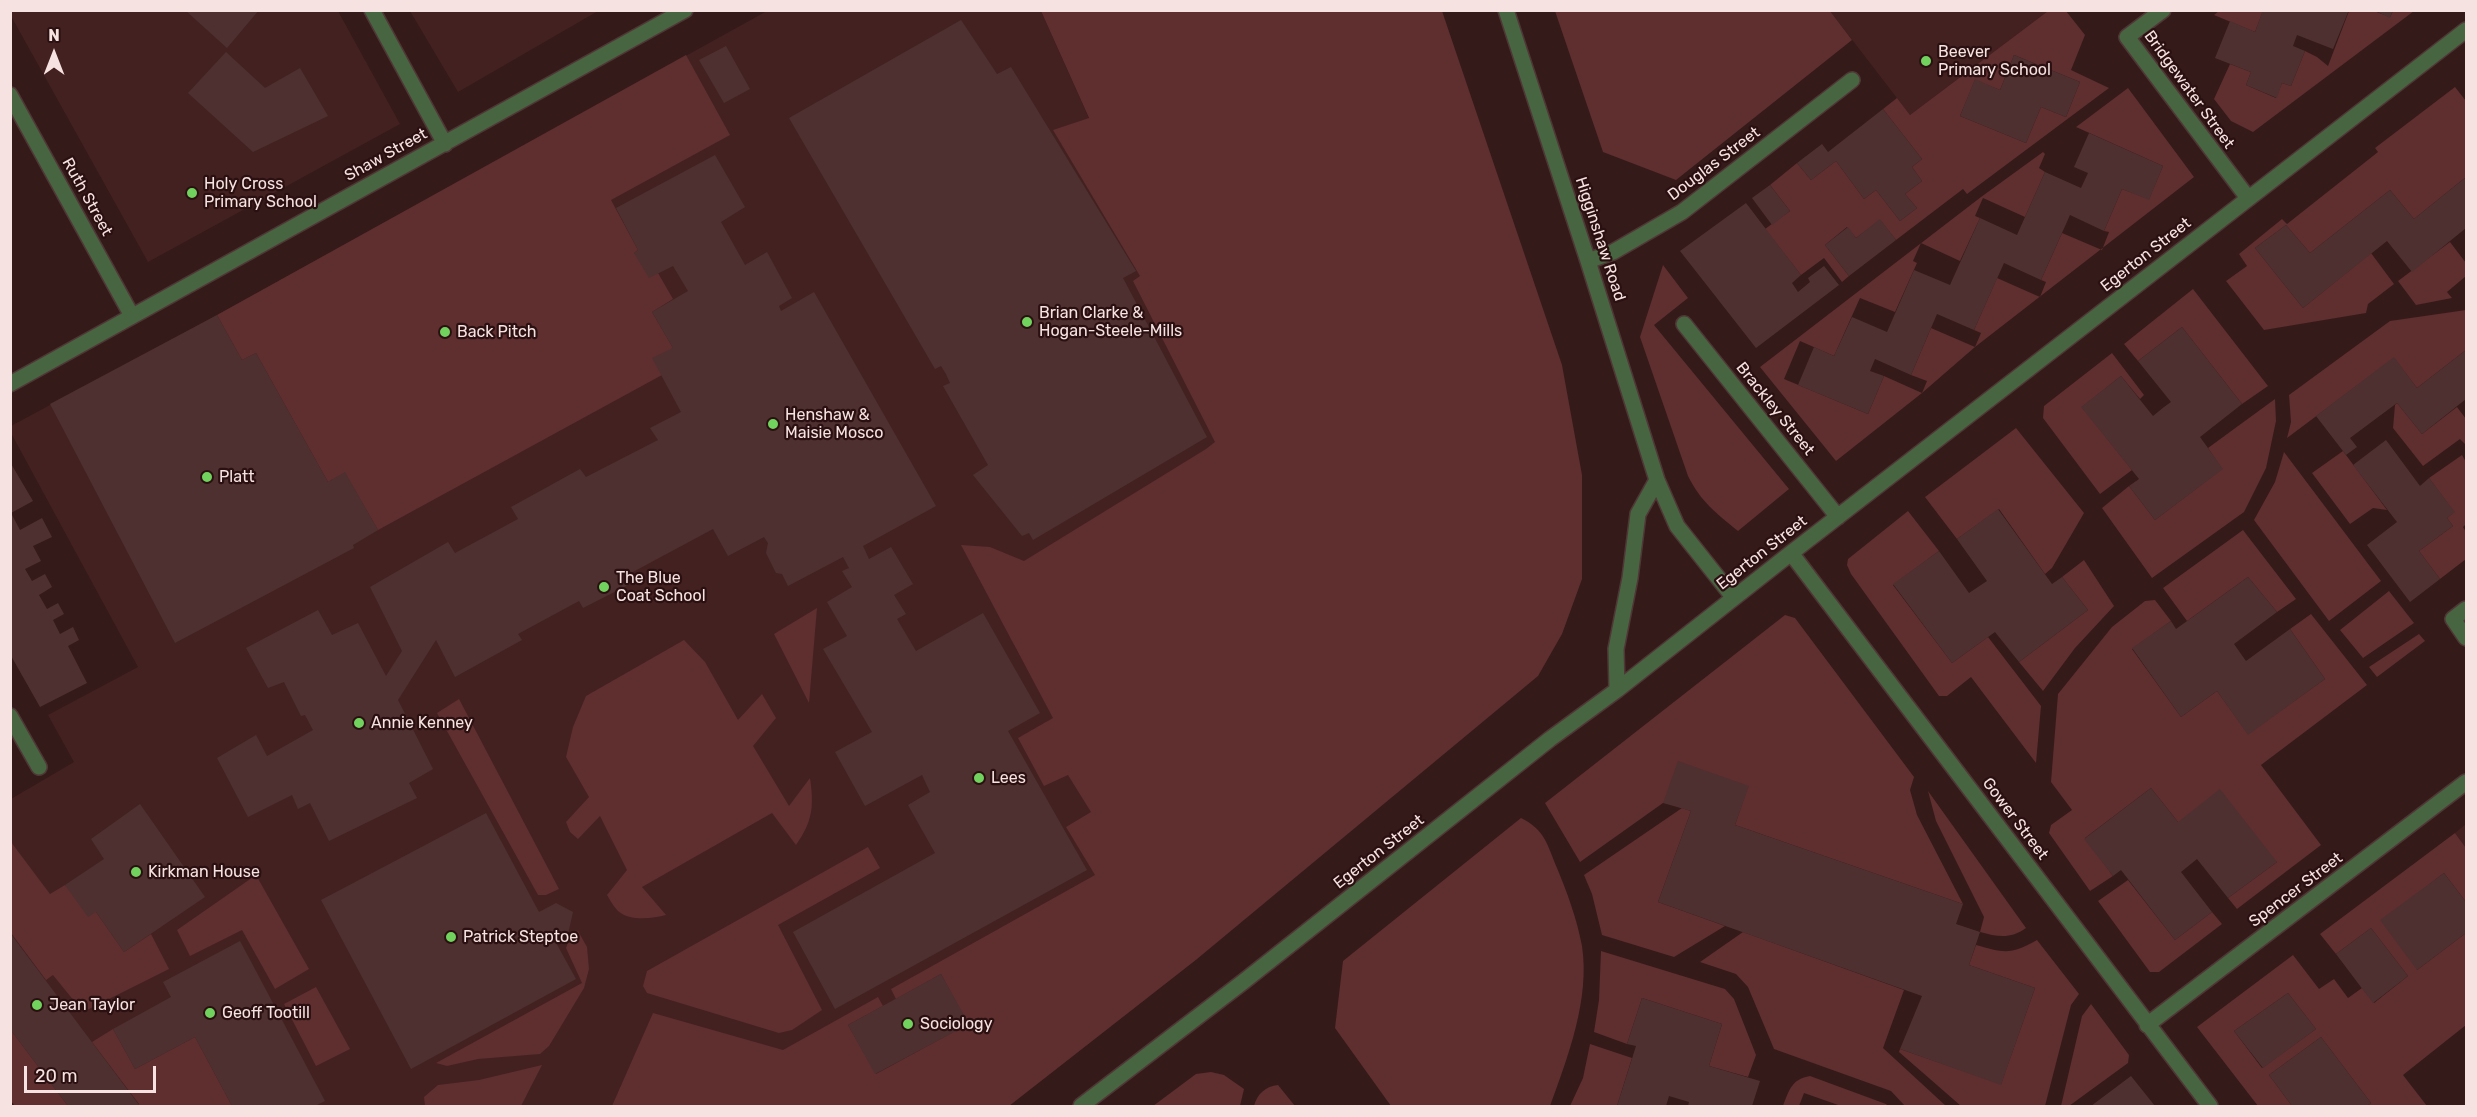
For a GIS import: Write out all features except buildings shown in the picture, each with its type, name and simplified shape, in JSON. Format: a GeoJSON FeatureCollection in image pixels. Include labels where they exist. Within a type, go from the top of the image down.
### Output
{"type":"FeatureCollection","features":[{"type":"Feature","properties":{"kind":"street"},"geometry":{"type":"LineString","coordinates":[[372,10],[445,144]]}},
{"type":"Feature","properties":{"kind":"street","name":"Shaw Street"},"geometry":{"type":"LineString","coordinates":[[10,384],[685,10]]}},
{"type":"Feature","properties":{"kind":"street","name":"Higginshaw Road"},"geometry":{"type":"LineString","coordinates":[[1506,10],[1657,480],[1677,526],[1734,598]]}},
{"type":"Feature","properties":{"kind":"street","name":"Bridgewater Street"},"geometry":{"type":"LineString","coordinates":[[2163,10],[2127,37],[2248,198]]}},
{"type":"Feature","properties":{"kind":"street","name":"Egerton Street"},"geometry":{"type":"LineString","coordinates":[[1081,1107],[1550,739],[1617,690],[2466,30]]}},
{"type":"Feature","properties":{"kind":"street","name":"Douglas Street"},"geometry":{"type":"LineString","coordinates":[[1588,261],[1613,252],[1682,212],[1852,80]]}},
{"type":"Feature","properties":{"kind":"street","name":"Ruth Street"},"geometry":{"type":"LineString","coordinates":[[10,95],[132,316]]}},
{"type":"Feature","properties":{"kind":"street","name":"Brackley Street"},"geometry":{"type":"LineString","coordinates":[[1684,324],[1838,517]]}},
{"type":"Feature","properties":{"kind":"street"},"geometry":{"type":"LineString","coordinates":[[1617,690],[1616,649],[1630,578],[1638,514],[1657,480]]}},
{"type":"Feature","properties":{"kind":"street","name":"Gower Street"},"geometry":{"type":"LineString","coordinates":[[1791,553],[2210,1107]]}},
{"type":"Feature","properties":{"kind":"street"},"geometry":{"type":"LineString","coordinates":[[2466,609],[2453,619],[2466,638]]}},
{"type":"Feature","properties":{"kind":"street"},"geometry":{"type":"LineString","coordinates":[[10,716],[39,767]]}},
{"type":"Feature","properties":{"kind":"street","name":"Spencer Street"},"geometry":{"type":"LineString","coordinates":[[2147,1025],[2466,782]]}},
{"type":"Feature","properties":{"kind":"shaded area","name":"Holy Cross Primary School"},"geometry":{"type":"Polygon","coordinates":[[[10,11],[338,11],[400,124],[148,262],[10,11]]]}},
{"type":"Feature","properties":{"kind":"shaded area"},"geometry":{"type":"Polygon","coordinates":[[[410,11],[598,11],[458,92],[410,11]]]}},
{"type":"Feature","properties":{"kind":"shaded area","name":"The Blue Coat School"},"geometry":{"type":"Polygon","coordinates":[[[767,11],[1041,11],[1219,410],[1232,484],[1014,645],[1054,718],[1197,959],[1009,1106],[15,1106],[11,1101],[11,799],[74,762],[48,715],[138,667],[11,433],[11,426],[217,315],[767,11]]]}},
{"type":"Feature","properties":{"kind":"shaded area"},"geometry":{"type":"Polygon","coordinates":[[[1041,11],[1442,11],[1562,365],[1582,475],[1582,579],[1562,634],[1538,676],[1197,959],[1009,1106],[612,1106],[653,1013],[783,1050],[878,997],[883,1006],[848,1025],[876,1074],[968,1024],[941,974],[896,999],[891,989],[1095,875],[1066,827],[1091,812],[1068,775],[1044,786],[1018,738],[1053,718],[961,545],[990,547],[1024,561],[1215,442],[1133,281],[1140,276],[1053,130],[1089,118],[1041,11]]]}},
{"type":"Feature","properties":{"kind":"shaded area"},"geometry":{"type":"Polygon","coordinates":[[[1555,11],[1830,11],[1852,40],[1676,180],[1603,152],[1555,11]]]}},
{"type":"Feature","properties":{"kind":"shaded area","name":"Beever Primary School"},"geometry":{"type":"Polygon","coordinates":[[[1830,11],[2048,11],[1910,115],[1830,11]]]}},
{"type":"Feature","properties":{"kind":"shaded area"},"geometry":{"type":"Polygon","coordinates":[[[2048,11],[2066,11],[2085,35],[2071,70],[2109,88],[1967,194],[1963,189],[1896,240],[1880,220],[1856,238],[1847,227],[1825,245],[1849,276],[1842,282],[1824,258],[1801,275],[1765,229],[1790,211],[1770,185],[1797,163],[1811,180],[1836,161],[1864,199],[1876,190],[1900,221],[1917,208],[1905,194],[1922,181],[1912,167],[1922,159],[1883,109],[1897,98],[1910,115],[2048,11]],[[2014,55],[2000,90],[1975,80],[1960,116],[2026,143],[2041,107],[2066,117],[2080,82],[2014,55]]]}},
{"type":"Feature","properties":{"kind":"shaded area"},"geometry":{"type":"Polygon","coordinates":[[[2219,11],[2263,11],[2255,32],[2214,15],[2219,11]]]}},
{"type":"Feature","properties":{"kind":"shaded area"},"geometry":{"type":"Polygon","coordinates":[[[2349,11],[2374,11],[2390,17],[2393,11],[2414,11],[2253,132],[2231,121],[2214,99],[2230,64],[2251,72],[2246,85],[2276,98],[2282,83],[2291,86],[2305,51],[2328,66],[2349,11]]]}},
{"type":"Feature","properties":{"kind":"shaded area","name":"Back Pitch"},"geometry":{"type":"Polygon","coordinates":[[[686,55],[730,135],[611,200],[638,250],[634,253],[658,273],[673,299],[652,312],[673,348],[662,375],[378,530],[345,473],[328,482],[256,353],[242,360],[217,315],[686,55]]]}},
{"type":"Feature","properties":{"kind":"shaded area"},"geometry":{"type":"Polygon","coordinates":[[[2455,87],[2466,101],[2466,177],[2414,219],[2390,190],[2310,253],[2286,225],[2255,248],[2303,308],[2371,253],[2394,284],[2368,304],[2366,313],[2264,330],[2226,281],[2247,266],[2239,254],[2282,219],[2287,224],[2378,152],[2375,148],[2455,87]]]}},
{"type":"Feature","properties":{"kind":"shaded area"},"geometry":{"type":"Polygon","coordinates":[[[2128,88],[2194,177],[2103,248],[2109,232],[2104,231],[2122,189],[2149,199],[2163,166],[2076,127],[2128,88]]]}},
{"type":"Feature","properties":{"kind":"shaded area"},"geometry":{"type":"Polygon","coordinates":[[[2043,152],[2045,154],[2039,168],[2045,172],[2025,217],[1983,198],[1975,216],[1980,218],[1960,261],[1921,243],[2043,152]]]}},
{"type":"Feature","properties":{"kind":"shaded area"},"geometry":{"type":"Polygon","coordinates":[[[2062,233],[2101,249],[2040,296],[2046,282],[2041,280],[2062,233]]]}},
{"type":"Feature","properties":{"kind":"shaded area"},"geometry":{"type":"Polygon","coordinates":[[[2450,242],[2466,263],[2466,276],[2447,292],[2452,298],[2416,305],[2398,281],[2450,242]]]}},
{"type":"Feature","properties":{"kind":"shaded area"},"geometry":{"type":"Polygon","coordinates":[[[1921,243],[1913,261],[1917,263],[1895,312],[1860,298],[1834,356],[1800,341],[1784,379],[1868,414],[1884,376],[1922,393],[1836,461],[1760,367],[1921,243]]]}},
{"type":"Feature","properties":{"kind":"shaded area"},"geometry":{"type":"Polygon","coordinates":[[[1663,265],[1688,298],[1654,325],[1789,489],[1738,531],[1704,500],[1688,476],[1640,337],[1663,265]]]}},
{"type":"Feature","properties":{"kind":"shaded area"},"geometry":{"type":"Polygon","coordinates":[[[1997,278],[2040,297],[1975,347],[1981,333],[1974,330],[1997,278]]]}},
{"type":"Feature","properties":{"kind":"shaded area"},"geometry":{"type":"Polygon","coordinates":[[[2193,289],[2268,386],[2242,404],[2182,327],[2138,361],[2124,344],[2193,289]]]}},
{"type":"Feature","properties":{"kind":"shaded area"},"geometry":{"type":"Polygon","coordinates":[[[2466,310],[2466,350],[2417,388],[2394,358],[2287,438],[2291,422],[2289,395],[2390,321],[2466,310]]]}},
{"type":"Feature","properties":{"kind":"shaded area"},"geometry":{"type":"Polygon","coordinates":[[[1931,328],[1975,347],[1922,393],[1927,381],[1911,375],[1931,328]]]}},
{"type":"Feature","properties":{"kind":"shaded area"},"geometry":{"type":"Polygon","coordinates":[[[2112,353],[2144,395],[2140,399],[2121,376],[2082,407],[2132,470],[2100,494],[2043,418],[2044,406],[2112,353]]]}},
{"type":"Feature","properties":{"kind":"shaded area"},"geometry":{"type":"Polygon","coordinates":[[[2275,399],[2276,421],[2266,468],[2244,512],[2152,578],[2102,508],[2129,486],[2155,520],[2222,469],[2208,448],[2275,399]]]}},
{"type":"Feature","properties":{"kind":"shaded area"},"geometry":{"type":"Polygon","coordinates":[[[2397,403],[2422,434],[2457,407],[2466,419],[2466,445],[2460,439],[2423,466],[2393,428],[2397,403]]]}},
{"type":"Feature","properties":{"kind":"shaded area"},"geometry":{"type":"Polygon","coordinates":[[[2016,428],[2084,513],[2052,568],[2045,574],[1999,509],[1957,539],[1925,497],[2016,428]]]}},
{"type":"Feature","properties":{"kind":"shaded area"},"geometry":{"type":"Polygon","coordinates":[[[2343,451],[2387,510],[2373,508],[2350,524],[2312,473],[2343,451]]]}},
{"type":"Feature","properties":{"kind":"shaded area"},"geometry":{"type":"Polygon","coordinates":[[[2284,452],[2381,581],[2329,621],[2254,520],[2275,482],[2284,452]]]}},
{"type":"Feature","properties":{"kind":"shaded area"},"geometry":{"type":"Polygon","coordinates":[[[2462,455],[2466,462],[2466,524],[2463,527],[2466,532],[2466,559],[2440,579],[2419,551],[2453,526],[2447,518],[2454,512],[2429,478],[2462,455]]]}},
{"type":"Feature","properties":{"kind":"shaded area"},"geometry":{"type":"Polygon","coordinates":[[[1908,511],[1939,551],[1893,585],[1952,663],[1988,637],[2041,706],[2036,763],[1971,677],[1947,696],[1939,696],[1851,574],[1847,565],[1848,559],[1908,511]]]}},
{"type":"Feature","properties":{"kind":"shaded area"},"geometry":{"type":"Polygon","coordinates":[[[2243,530],[2296,599],[2277,612],[2248,577],[2187,621],[2163,588],[2243,530]]]}},
{"type":"Feature","properties":{"kind":"shaded area"},"geometry":{"type":"Polygon","coordinates":[[[2084,560],[2114,606],[2075,648],[2043,691],[2019,662],[2088,610],[2062,577],[2084,560]]]}},
{"type":"Feature","properties":{"kind":"shaded area"},"geometry":{"type":"Polygon","coordinates":[[[2389,591],[2414,623],[2363,658],[2340,630],[2389,591]]]}},
{"type":"Feature","properties":{"kind":"shaded area"},"geometry":{"type":"Polygon","coordinates":[[[2155,600],[2171,621],[2132,649],[2181,717],[2217,691],[2248,734],[2325,679],[2290,629],[2311,614],[2367,685],[2261,765],[2321,845],[2237,909],[2228,898],[2277,862],[2178,822],[2151,788],[2085,838],[2113,876],[2090,891],[2049,833],[2051,825],[2072,810],[2051,782],[2058,694],[2112,627],[2145,601],[2155,600]]]}},
{"type":"Feature","properties":{"kind":"shaded area"},"geometry":{"type":"Polygon","coordinates":[[[817,608],[809,703],[774,634],[817,608]]]}},
{"type":"Feature","properties":{"kind":"shaded area"},"geometry":{"type":"Polygon","coordinates":[[[1785,615],[1795,618],[1914,777],[1910,790],[1917,815],[1963,904],[1735,825],[1748,786],[1663,803],[1580,862],[1545,803],[1785,615]]]}},
{"type":"Feature","properties":{"kind":"shaded area"},"geometry":{"type":"Polygon","coordinates":[[[2419,634],[2425,641],[2377,677],[2369,667],[2419,634]]]}},
{"type":"Feature","properties":{"kind":"shaded area"},"geometry":{"type":"Polygon","coordinates":[[[684,640],[705,662],[738,720],[762,694],[776,718],[753,746],[789,806],[810,778],[811,813],[806,828],[796,845],[772,813],[642,887],[666,915],[634,918],[618,911],[607,895],[627,870],[600,816],[578,839],[570,832],[566,822],[589,797],[566,757],[573,727],[586,696],[684,640]]]}},
{"type":"Feature","properties":{"kind":"shaded area"},"geometry":{"type":"Polygon","coordinates":[[[459,699],[559,889],[546,895],[538,895],[437,713],[459,699]]]}},
{"type":"Feature","properties":{"kind":"shaded area"},"geometry":{"type":"Polygon","coordinates":[[[1928,791],[2026,928],[2015,934],[2004,936],[1980,932],[1984,917],[1936,821],[1928,791]]]}},
{"type":"Feature","properties":{"kind":"shaded area"},"geometry":{"type":"Polygon","coordinates":[[[1682,808],[1691,811],[1658,902],[1725,926],[1674,957],[1602,935],[1592,894],[1584,875],[1682,808]]]}},
{"type":"Feature","properties":{"kind":"shaded area"},"geometry":{"type":"Polygon","coordinates":[[[1521,818],[1540,833],[1548,845],[1571,906],[1582,946],[1583,986],[1576,1027],[1550,1106],[1391,1106],[1335,1028],[1343,961],[1521,818]]]}},
{"type":"Feature","properties":{"kind":"shaded area"},"geometry":{"type":"Polygon","coordinates":[[[2466,824],[2466,848],[2455,833],[2466,824]]]}},
{"type":"Feature","properties":{"kind":"shaded area"},"geometry":{"type":"Polygon","coordinates":[[[2455,833],[2466,848],[2466,902],[2444,873],[2413,897],[2417,970],[2466,933],[2466,1025],[2403,1075],[2427,1106],[2367,1106],[2371,1103],[2321,1037],[2269,1075],[2292,1106],[2258,1106],[2197,1027],[2293,955],[2319,989],[2334,979],[2348,998],[2362,988],[2374,1003],[2408,976],[2371,928],[2336,954],[2320,934],[2455,833]],[[2288,993],[2234,1031],[2262,1068],[2316,1029],[2288,993]]]}},
{"type":"Feature","properties":{"kind":"shaded area"},"geometry":{"type":"Polygon","coordinates":[[[11,842],[50,894],[65,885],[96,912],[124,952],[151,934],[169,969],[83,1012],[53,975],[46,980],[11,933],[11,842]]]}},
{"type":"Feature","properties":{"kind":"shaded area"},"geometry":{"type":"Polygon","coordinates":[[[868,847],[880,868],[778,925],[822,1010],[792,1030],[779,1033],[647,993],[643,986],[647,971],[868,847]]]}},
{"type":"Feature","properties":{"kind":"shaded area"},"geometry":{"type":"Polygon","coordinates":[[[256,875],[309,969],[275,989],[242,930],[190,956],[177,930],[256,875]]]}},
{"type":"Feature","properties":{"kind":"shaded area"},"geometry":{"type":"Polygon","coordinates":[[[2128,880],[2175,940],[2212,912],[2222,924],[2159,972],[2150,972],[2098,901],[2128,880]]]}},
{"type":"Feature","properties":{"kind":"shaded area"},"geometry":{"type":"Polygon","coordinates":[[[578,931],[587,947],[589,969],[584,988],[549,1046],[540,1054],[478,1059],[447,1066],[436,1063],[582,983],[566,948],[570,937],[578,931]]]}},
{"type":"Feature","properties":{"kind":"shaded area"},"geometry":{"type":"Polygon","coordinates":[[[1743,932],[1904,990],[1883,1048],[1946,1106],[1905,1106],[1891,1091],[1774,1049],[1748,987],[1736,974],[1700,962],[1743,932]]]}},
{"type":"Feature","properties":{"kind":"shaded area"},"geometry":{"type":"Polygon","coordinates":[[[2037,940],[2079,994],[2071,1005],[2045,1106],[1961,1106],[1899,1052],[1900,1049],[2001,1084],[2035,988],[1969,965],[1976,945],[2007,951],[2037,940]]]}},
{"type":"Feature","properties":{"kind":"shaded area"},"geometry":{"type":"Polygon","coordinates":[[[1601,951],[1725,989],[1734,999],[1756,1055],[1748,1077],[1709,1066],[1722,1024],[1642,998],[1627,1044],[1594,1032],[1599,1000],[1601,951]]]}},
{"type":"Feature","properties":{"kind":"shaded area"},"geometry":{"type":"Polygon","coordinates":[[[316,987],[350,1049],[316,1066],[284,1004],[316,987]]]}},
{"type":"Feature","properties":{"kind":"shaded area"},"geometry":{"type":"Polygon","coordinates":[[[2091,1004],[2129,1055],[2128,1063],[2069,1106],[2061,1106],[2082,1016],[2091,1004]]]}},
{"type":"Feature","properties":{"kind":"shaded area"},"geometry":{"type":"Polygon","coordinates":[[[10,1029],[68,1106],[15,1106],[11,1101],[10,1029]]]}},
{"type":"Feature","properties":{"kind":"shaded area"},"geometry":{"type":"Polygon","coordinates":[[[113,1029],[135,1069],[195,1037],[232,1106],[137,1106],[139,1104],[92,1042],[113,1029]]]}},
{"type":"Feature","properties":{"kind":"shaded area"},"geometry":{"type":"Polygon","coordinates":[[[1590,1044],[1632,1058],[1617,1106],[1570,1106],[1583,1078],[1590,1044]]]}},
{"type":"Feature","properties":{"kind":"shaded area"},"geometry":{"type":"Polygon","coordinates":[[[542,1065],[521,1106],[425,1106],[424,1097],[438,1085],[479,1080],[542,1065]]]}},
{"type":"Feature","properties":{"kind":"shaded area"},"geometry":{"type":"Polygon","coordinates":[[[1211,1072],[1224,1075],[1244,1089],[1240,1106],[1153,1106],[1196,1074],[1211,1072]]]}},
{"type":"Feature","properties":{"kind":"shaded area"},"geometry":{"type":"Polygon","coordinates":[[[1810,1076],[1888,1106],[1841,1106],[1804,1093],[1799,1106],[1783,1106],[1789,1090],[1795,1083],[1810,1076]]]}},
{"type":"Feature","properties":{"kind":"shaded area"},"geometry":{"type":"Polygon","coordinates":[[[1278,1085],[1295,1106],[1254,1106],[1263,1091],[1278,1085]]]}},
{"type":"Feature","properties":{"kind":"place","name":"Beever Primary School"},"geometry":{"type":"Point","coordinates":[1926,61]}},
{"type":"Feature","properties":{"kind":"place","name":"Holy Cross Primary School"},"geometry":{"type":"Point","coordinates":[192,193]}},
{"type":"Feature","properties":{"kind":"place","name":"Brian Clarke & Hogan-Steele-Mills"},"geometry":{"type":"Point","coordinates":[1027,322]}},
{"type":"Feature","properties":{"kind":"place","name":"Back Pitch"},"geometry":{"type":"Point","coordinates":[445,332]}},
{"type":"Feature","properties":{"kind":"place","name":"Henshaw & Maisie Mosco"},"geometry":{"type":"Point","coordinates":[773,424]}},
{"type":"Feature","properties":{"kind":"place","name":"Platt"},"geometry":{"type":"Point","coordinates":[207,477]}},
{"type":"Feature","properties":{"kind":"place","name":"The Blue Coat School"},"geometry":{"type":"Point","coordinates":[604,587]}},
{"type":"Feature","properties":{"kind":"place","name":"Annie Kenney"},"geometry":{"type":"Point","coordinates":[359,723]}},
{"type":"Feature","properties":{"kind":"place","name":"Lees"},"geometry":{"type":"Point","coordinates":[979,778]}},
{"type":"Feature","properties":{"kind":"place","name":"Kirkman House"},"geometry":{"type":"Point","coordinates":[136,872]}},
{"type":"Feature","properties":{"kind":"place","name":"Patrick Steptoe"},"geometry":{"type":"Point","coordinates":[451,937]}},
{"type":"Feature","properties":{"kind":"place","name":"Jean Taylor"},"geometry":{"type":"Point","coordinates":[37,1005]}},
{"type":"Feature","properties":{"kind":"place","name":"Geoff Tootill"},"geometry":{"type":"Point","coordinates":[210,1013]}},
{"type":"Feature","properties":{"kind":"place","name":"Sociology"},"geometry":{"type":"Point","coordinates":[908,1024]}}]}
